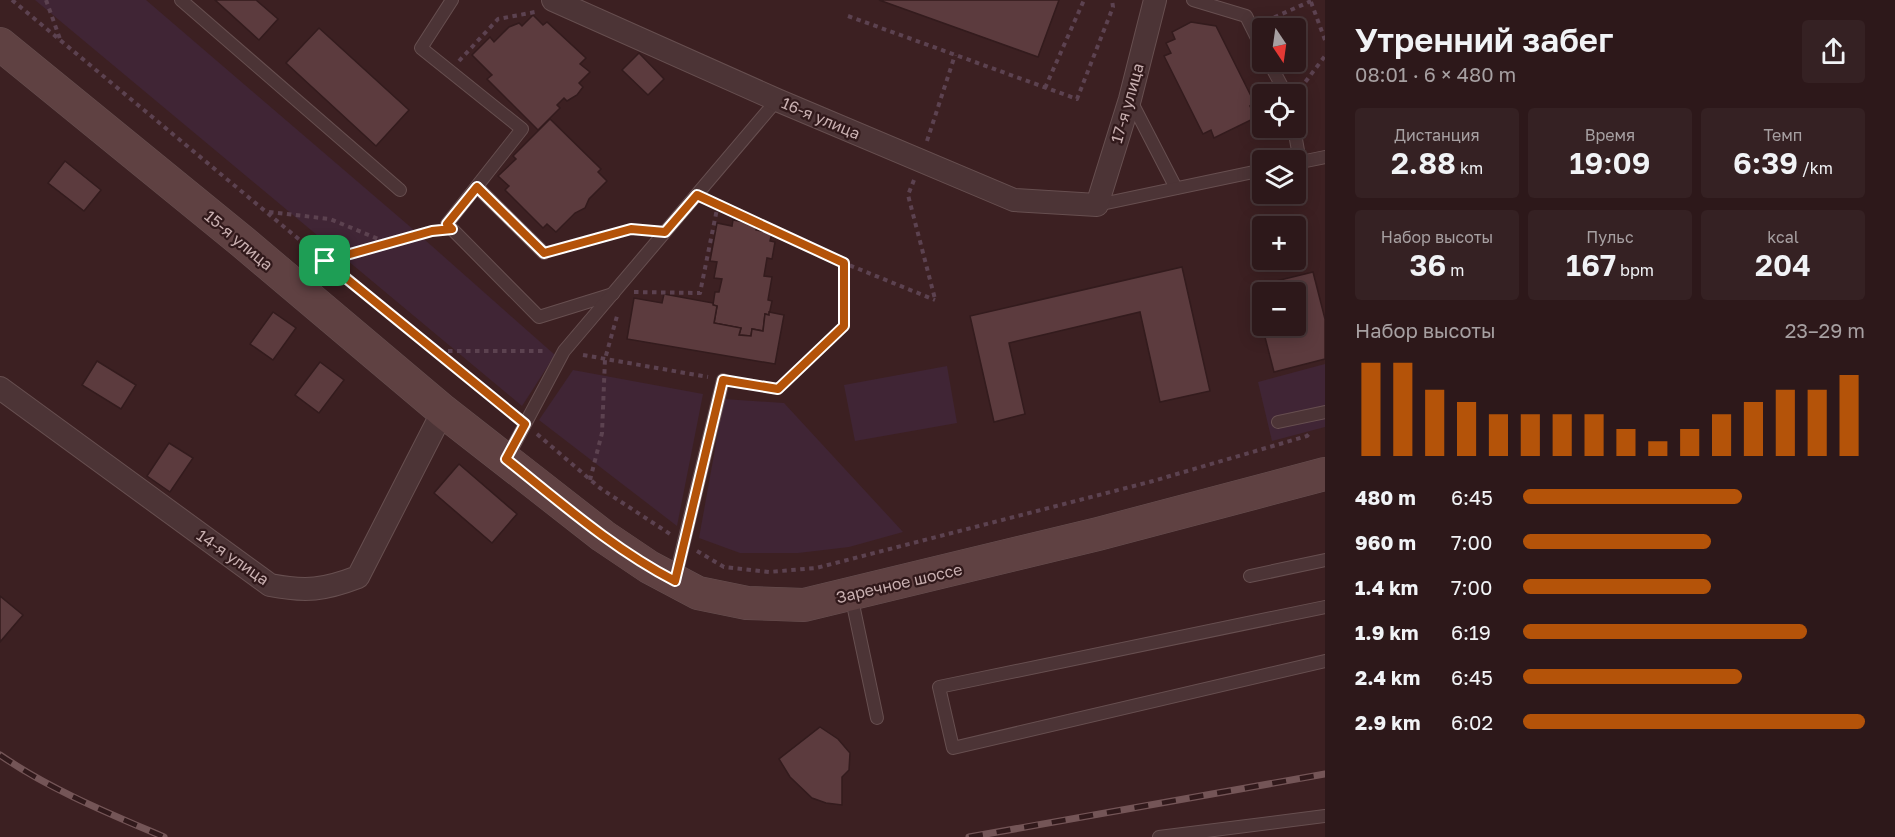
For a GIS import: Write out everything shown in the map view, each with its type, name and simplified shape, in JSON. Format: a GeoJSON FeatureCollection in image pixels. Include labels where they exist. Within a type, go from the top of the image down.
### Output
{"type":"FeatureCollection","features":[{"type":"Feature","properties":{"kind":"main road","name":"15-я улица"},"geometry":{"type":"LineString","coordinates":[[0,44],[244,243],[443,411],[506,459]]}},
{"type":"Feature","properties":{"kind":"main road","name":"Заречное шоссе"},"geometry":{"type":"LineString","coordinates":[[506,459],[603,536],[649,567],[698,593],[747,603],[804,605],[1086,537],[1325,474]]}},
{"type":"Feature","properties":{"kind":"street","name":"17-я улица"},"geometry":{"type":"LineString","coordinates":[[1097,205],[1130,99],[1155,0]]}},
{"type":"Feature","properties":{"kind":"street","name":"16-я улица"},"geometry":{"type":"LineString","coordinates":[[559,3],[777,100],[1014,200],[1097,205]]}},
{"type":"Feature","properties":{"kind":"street","name":"14-я улица"},"geometry":{"type":"LineString","coordinates":[[0,388],[270,585],[297,590],[334,587],[358,577],[443,411]]}},
{"type":"Feature","properties":{"kind":"lane"},"geometry":{"type":"LineString","coordinates":[[182,0],[400,190]]}},
{"type":"Feature","properties":{"kind":"lane"},"geometry":{"type":"LineString","coordinates":[[452,0],[422,48],[522,129],[447,224],[538,317],[618,293]]}},
{"type":"Feature","properties":{"kind":"lane"},"geometry":{"type":"LineString","coordinates":[[1193,0],[1246,16],[1252,28]]}},
{"type":"Feature","properties":{"kind":"lane"},"geometry":{"type":"LineString","coordinates":[[1130,99],[1176,188]]}},
{"type":"Feature","properties":{"kind":"lane"},"geometry":{"type":"LineString","coordinates":[[506,459],[564,351],[618,293],[665,232],[777,100]]}},
{"type":"Feature","properties":{"kind":"lane"},"geometry":{"type":"LineString","coordinates":[[1306,161],[1325,157]]}},
{"type":"Feature","properties":{"kind":"lane"},"geometry":{"type":"LineString","coordinates":[[1097,205],[1252,172]]}},
{"type":"Feature","properties":{"kind":"lane"},"geometry":{"type":"LineString","coordinates":[[477,187],[544,253]]}},
{"type":"Feature","properties":{"kind":"lane"},"geometry":{"type":"LineString","coordinates":[[675,581],[723,380]]}},
{"type":"Feature","properties":{"kind":"lane"},"geometry":{"type":"LineString","coordinates":[[1278,422],[1325,412]]}},
{"type":"Feature","properties":{"kind":"lane"},"geometry":{"type":"LineString","coordinates":[[1250,576],[1325,561]]}},
{"type":"Feature","properties":{"kind":"lane"},"geometry":{"type":"LineString","coordinates":[[850,594],[877,718]]}},
{"type":"Feature","properties":{"kind":"lane"},"geometry":{"type":"LineString","coordinates":[[1325,607],[939,687],[953,748],[1325,661]]}},
{"type":"Feature","properties":{"kind":"lane"},"geometry":{"type":"LineString","coordinates":[[1160,837],[1325,816]]}},
{"type":"Feature","properties":{"kind":"path"},"geometry":{"type":"LineString","coordinates":[[12,0],[325,261],[438,351],[600,488],[724,567],[769,572],[816,568],[1153,482],[1307,436],[1313,429]]}},
{"type":"Feature","properties":{"kind":"path"},"geometry":{"type":"LineString","coordinates":[[46,0],[60,39]]}},
{"type":"Feature","properties":{"kind":"path"},"geometry":{"type":"LineString","coordinates":[[1045,88],[1084,0]]}},
{"type":"Feature","properties":{"kind":"path"},"geometry":{"type":"LineString","coordinates":[[848,16],[1077,99],[1113,7],[1112,0]]}},
{"type":"Feature","properties":{"kind":"path"},"geometry":{"type":"LineString","coordinates":[[1274,18],[1311,1],[1325,40]]}},
{"type":"Feature","properties":{"kind":"path"},"geometry":{"type":"LineString","coordinates":[[450,71],[498,20],[559,3]]}},
{"type":"Feature","properties":{"kind":"path"},"geometry":{"type":"LineString","coordinates":[[1304,84],[1325,56]]}},
{"type":"Feature","properties":{"kind":"path"},"geometry":{"type":"LineString","coordinates":[[697,195],[844,263],[935,300]]}},
{"type":"Feature","properties":{"kind":"path"},"geometry":{"type":"LineString","coordinates":[[618,293],[699,293],[718,204]]}},
{"type":"Feature","properties":{"kind":"path"},"geometry":{"type":"LineString","coordinates":[[266,212],[330,219],[389,243]]}},
{"type":"Feature","properties":{"kind":"path"},"geometry":{"type":"LineString","coordinates":[[325,261],[432,231],[452,229]]}},
{"type":"Feature","properties":{"kind":"path"},"geometry":{"type":"LineString","coordinates":[[544,253],[631,229],[665,232]]}},
{"type":"Feature","properties":{"kind":"path"},"geometry":{"type":"LineString","coordinates":[[438,351],[564,351],[778,389],[844,326],[844,263]]}},
{"type":"Feature","properties":{"kind":"path"},"geometry":{"type":"LineString","coordinates":[[590,480],[602,433],[604,359],[617,314]]}},
{"type":"Feature","properties":{"kind":"shaded area"},"geometry":{"type":"Polygon","coordinates":[[[35,0],[146,0],[407,224],[555,355],[522,406],[35,0]]]}},
{"type":"Feature","properties":{"kind":"shaded area"},"geometry":{"type":"Polygon","coordinates":[[[1325,364],[1325,427],[1272,441],[1258,382],[1325,364]]]}},
{"type":"Feature","properties":{"kind":"shaded area"},"geometry":{"type":"Polygon","coordinates":[[[947,366],[957,423],[855,441],[844,385],[947,366]]]}},
{"type":"Feature","properties":{"kind":"shaded area"},"geometry":{"type":"Polygon","coordinates":[[[573,370],[703,394],[677,526],[539,420],[573,370]]]}},
{"type":"Feature","properties":{"kind":"shaded area"},"geometry":{"type":"Polygon","coordinates":[[[724,399],[784,403],[903,532],[849,547],[798,553],[740,553],[699,538],[724,399]]]}},
{"type":"Feature","properties":{"kind":"building"},"geometry":{"type":"Polygon","coordinates":[[[215,0],[256,0],[278,19],[259,40],[215,0]]]}},
{"type":"Feature","properties":{"kind":"building"},"geometry":{"type":"Polygon","coordinates":[[[879,0],[1059,0],[1038,57],[879,0]]]}},
{"type":"Feature","properties":{"kind":"building"},"geometry":{"type":"Polygon","coordinates":[[[533,15],[543,25],[547,22],[586,58],[580,64],[590,72],[579,83],[583,87],[577,95],[567,101],[564,98],[557,105],[560,108],[538,130],[487,79],[492,75],[472,55],[490,37],[494,42],[509,27],[519,23],[522,26],[533,15]]]}},
{"type":"Feature","properties":{"kind":"building"},"geometry":{"type":"Polygon","coordinates":[[[1191,22],[1216,26],[1252,98],[1250,106],[1252,119],[1214,138],[1211,130],[1203,134],[1164,56],[1171,53],[1166,43],[1175,39],[1172,32],[1191,22]]]}},
{"type":"Feature","properties":{"kind":"building"},"geometry":{"type":"Polygon","coordinates":[[[319,28],[409,110],[376,146],[286,63],[319,28]]]}},
{"type":"Feature","properties":{"kind":"building"},"geometry":{"type":"Polygon","coordinates":[[[639,53],[664,79],[648,95],[622,70],[639,53]]]}},
{"type":"Feature","properties":{"kind":"building"},"geometry":{"type":"Polygon","coordinates":[[[550,119],[601,169],[598,172],[607,181],[589,199],[585,208],[575,213],[556,232],[547,224],[543,228],[505,190],[509,186],[498,176],[516,159],[513,156],[550,119]]]}},
{"type":"Feature","properties":{"kind":"building"},"geometry":{"type":"Polygon","coordinates":[[[65,161],[101,190],[84,211],[48,183],[65,161]]]}},
{"type":"Feature","properties":{"kind":"building"},"geometry":{"type":"Polygon","coordinates":[[[733,220],[757,224],[756,230],[772,233],[770,241],[775,242],[772,259],[767,258],[764,276],[772,277],[768,300],[772,301],[769,315],[765,314],[763,331],[752,329],[751,336],[739,335],[741,328],[714,323],[717,306],[713,305],[715,292],[719,292],[722,279],[714,278],[717,262],[710,261],[717,223],[732,226],[733,220]]]}},
{"type":"Feature","properties":{"kind":"building"},"geometry":{"type":"Polygon","coordinates":[[[1182,267],[1210,391],[1160,402],[1140,312],[1009,343],[1025,414],[994,422],[970,316],[1182,267]]]}},
{"type":"Feature","properties":{"kind":"building"},"geometry":{"type":"Polygon","coordinates":[[[1313,272],[1325,319],[1325,359],[1274,372],[1265,336],[1306,336],[1306,282],[1272,282],[1313,272]]]}},
{"type":"Feature","properties":{"kind":"building"},"geometry":{"type":"Polygon","coordinates":[[[664,294],[713,303],[717,306],[714,323],[741,328],[739,335],[751,336],[752,329],[763,331],[765,314],[769,315],[769,312],[784,315],[775,364],[627,339],[634,298],[662,303],[664,294]]]}},
{"type":"Feature","properties":{"kind":"building"},"geometry":{"type":"Polygon","coordinates":[[[273,312],[296,328],[273,360],[250,344],[273,312]]]}},
{"type":"Feature","properties":{"kind":"building"},"geometry":{"type":"Polygon","coordinates":[[[97,361],[136,385],[121,409],[82,385],[97,361]]]}},
{"type":"Feature","properties":{"kind":"building"},"geometry":{"type":"Polygon","coordinates":[[[320,362],[344,380],[319,413],[295,395],[320,362]]]}},
{"type":"Feature","properties":{"kind":"building"},"geometry":{"type":"Polygon","coordinates":[[[169,443],[193,458],[170,492],[147,476],[169,443]]]}},
{"type":"Feature","properties":{"kind":"building"},"geometry":{"type":"Polygon","coordinates":[[[459,464],[517,514],[492,543],[434,493],[459,464]]]}},
{"type":"Feature","properties":{"kind":"building"},"geometry":{"type":"Polygon","coordinates":[[[0,596],[23,615],[0,642],[0,596]]]}},
{"type":"Feature","properties":{"kind":"building"},"geometry":{"type":"Polygon","coordinates":[[[820,727],[838,739],[850,753],[849,770],[842,777],[842,805],[812,798],[790,777],[779,759],[820,727]]]}},
{"type":"Feature","properties":{"kind":"railway"},"geometry":{"type":"LineString","coordinates":[[0,755],[60,790],[164,837]]}},
{"type":"Feature","properties":{"kind":"railway"},"geometry":{"type":"LineString","coordinates":[[969,837],[1325,774]]}},
{"type":"Feature","properties":{"kind":"route"},"geometry":{"type":"LineString","coordinates":[[477,187],[544,253],[631,229],[665,232],[697,195],[844,263],[844,326],[778,389],[723,380],[675,581],[649,567],[603,536],[506,459],[525,424],[325,261],[432,231],[452,229],[447,224],[477,187]]}}]}
